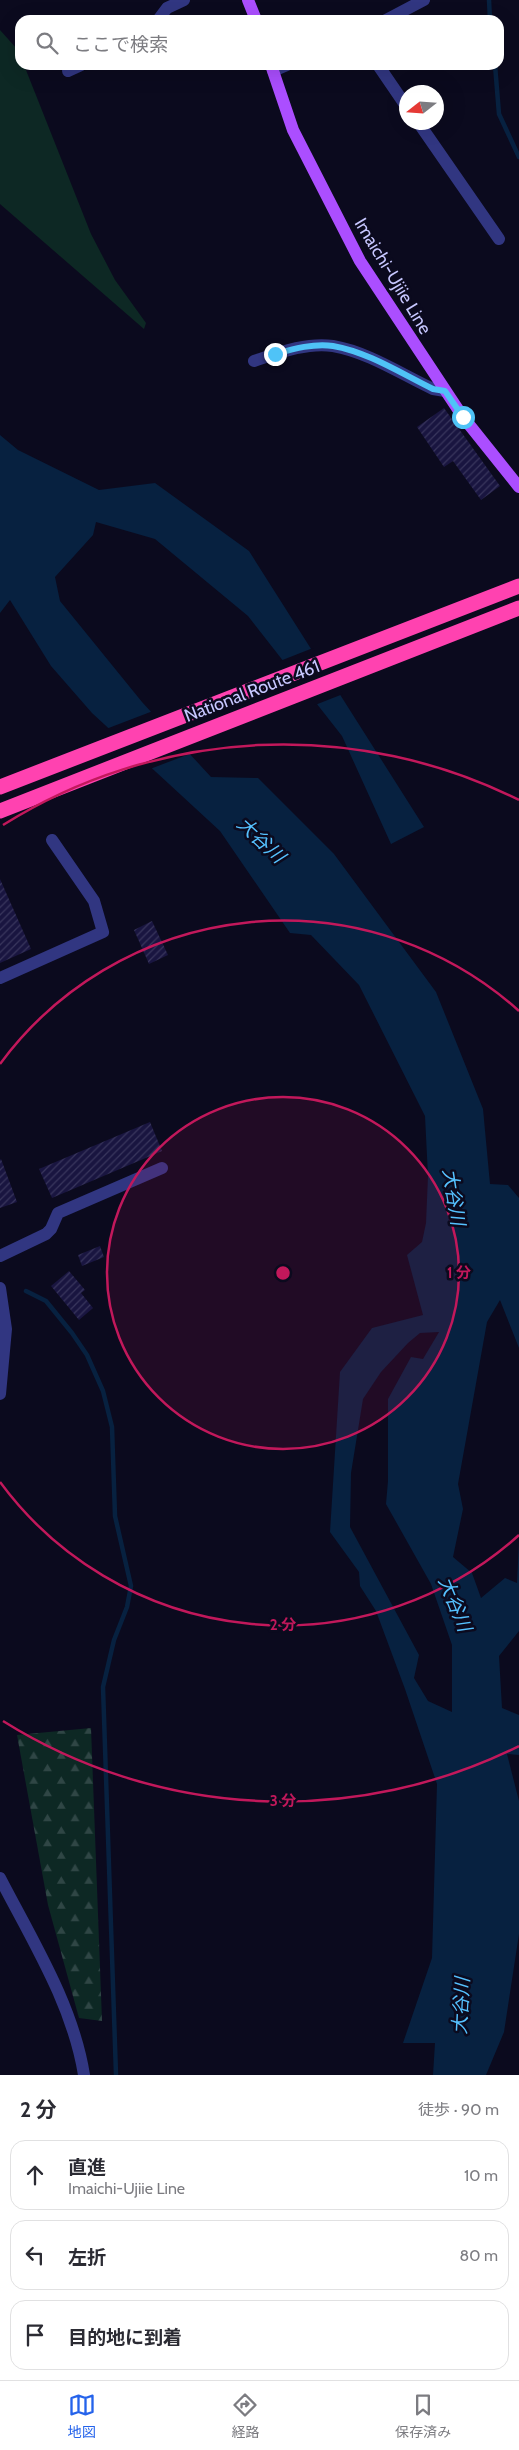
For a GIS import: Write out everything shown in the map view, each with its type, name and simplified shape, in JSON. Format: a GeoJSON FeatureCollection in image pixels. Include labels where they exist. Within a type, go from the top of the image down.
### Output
{"type":"FeatureCollection","features":[{"type":"Feature","properties":{"kind":"highway","name":"National Route 461"},"geometry":{"type":"LineString","coordinates":[[0,788],[519,586]]}},
{"type":"Feature","properties":{"kind":"highway","name":"National Route 461"},"geometry":{"type":"LineString","coordinates":[[0,811],[63,784],[519,608]]}},
{"type":"Feature","properties":{"kind":"main road"},"geometry":{"type":"LineString","coordinates":[[248,0],[254,15]]}},
{"type":"Feature","properties":{"kind":"main road","name":"Imaichi-Ujiie Line"},"geometry":{"type":"LineString","coordinates":[[273,70],[293,130],[360,261],[445,391],[495,460],[519,487]]}},
{"type":"Feature","properties":{"kind":"street"},"geometry":{"type":"LineString","coordinates":[[165,4],[184,0]]}},
{"type":"Feature","properties":{"kind":"street"},"geometry":{"type":"LineString","coordinates":[[396,15],[424,0]]}},
{"type":"Feature","properties":{"kind":"street"},"geometry":{"type":"LineString","coordinates":[[381,70],[399,96]]}},
{"type":"Feature","properties":{"kind":"street"},"geometry":{"type":"LineString","coordinates":[[424,130],[499,239]]}},
{"type":"Feature","properties":{"kind":"street"},"geometry":{"type":"LineString","coordinates":[[254,361],[300,347],[332,346],[364,356],[433,389],[445,391]]}},
{"type":"Feature","properties":{"kind":"street"},"geometry":{"type":"LineString","coordinates":[[0,978],[103,932],[94,901],[52,840]]}},
{"type":"Feature","properties":{"kind":"street"},"geometry":{"type":"LineString","coordinates":[[0,1256],[46,1234],[51,1229],[58,1214],[162,1168]]}},
{"type":"Feature","properties":{"kind":"street"},"geometry":{"type":"LineString","coordinates":[[0,1288],[6,1328],[0,1394]]}},
{"type":"Feature","properties":{"kind":"street"},"geometry":{"type":"LineString","coordinates":[[0,1878],[50,1974],[75,2034],[84,2075]]}},
{"type":"Feature","properties":{"kind":"green space"},"geometry":{"type":"Polygon","coordinates":[[[0,30],[15,47],[15,70],[26,70],[91,234],[115,280],[146,323],[144,329],[0,204],[0,30]]]}},
{"type":"Feature","properties":{"kind":"green space"},"geometry":{"type":"Polygon","coordinates":[[[91,1728],[102,2021],[79,2018],[48,1905],[17,1735],[91,1728]]]}},
{"type":"Feature","properties":{"kind":"water","name":"大谷川"},"geometry":{"type":"Polygon","coordinates":[[[0,435],[18,450],[99,490],[155,483],[249,551],[424,827],[391,844],[342,736],[248,616],[155,539],[96,522],[93,535],[55,577],[60,601],[142,702],[211,777],[258,778],[334,854],[436,992],[483,1109],[490,1184],[508,1185],[519,1198],[519,1348],[500,1300],[487,1322],[458,1484],[463,1509],[453,1557],[472,1573],[481,1598],[505,1578],[517,1583],[519,1541],[519,1631],[499,1656],[502,1708],[519,1715],[519,1755],[507,1754],[519,1801],[519,1934],[504,2032],[486,2075],[433,2075],[435,2043],[403,2043],[432,1958],[437,1784],[376,1611],[360,1586],[359,1572],[330,1532],[340,1372],[372,1328],[423,1315],[407,1255],[422,1242],[426,1223],[428,1176],[425,1116],[359,985],[311,935],[290,933],[220,831],[92,713],[51,666],[10,600],[0,613],[0,435]],[[439,1332],[420,1333],[408,1343],[381,1372],[363,1399],[351,1473],[350,1527],[419,1655],[414,1678],[428,1701],[452,1712],[452,1645],[431,1584],[386,1504],[388,1481],[388,1399],[411,1357],[423,1359],[439,1332]]]}},
{"type":"Feature","properties":{"kind":"pier"},"geometry":{"type":"Polygon","coordinates":[[[313,648],[343,694],[315,705],[280,661],[313,648]]]}},
{"type":"Feature","properties":{"kind":"pier"},"geometry":{"type":"Polygon","coordinates":[[[153,711],[192,753],[150,769],[106,729],[153,711]]]}},
{"type":"Feature","properties":{"kind":"building"},"geometry":{"type":"Polygon","coordinates":[[[444,408],[500,486],[481,500],[453,461],[444,467],[417,427],[444,408]]]}},
{"type":"Feature","properties":{"kind":"building"},"geometry":{"type":"Polygon","coordinates":[[[0,879],[31,949],[0,963],[0,879]]]}},
{"type":"Feature","properties":{"kind":"building"},"geometry":{"type":"Polygon","coordinates":[[[152,921],[168,955],[149,964],[134,930],[152,921]]]}},
{"type":"Feature","properties":{"kind":"building"},"geometry":{"type":"Polygon","coordinates":[[[150,1122],[162,1151],[52,1198],[39,1169],[150,1122]]]}},
{"type":"Feature","properties":{"kind":"building"},"geometry":{"type":"Polygon","coordinates":[[[0,1160],[17,1202],[0,1208],[0,1160]]]}},
{"type":"Feature","properties":{"kind":"building"},"geometry":{"type":"Polygon","coordinates":[[[100,1246],[104,1257],[82,1266],[78,1255],[100,1246]]]}},
{"type":"Feature","properties":{"kind":"building"},"geometry":{"type":"Polygon","coordinates":[[[69,1271],[85,1290],[81,1293],[93,1308],[79,1320],[51,1286],[69,1271]]]}},
{"type":"Feature","properties":{"kind":"waterway"},"geometry":{"type":"LineString","coordinates":[[489,0],[490,15]]}},
{"type":"Feature","properties":{"kind":"waterway"},"geometry":{"type":"LineString","coordinates":[[495,70],[499,114],[519,157]]}},
{"type":"Feature","properties":{"kind":"waterway"},"geometry":{"type":"LineString","coordinates":[[26,1291],[46,1301],[72,1333],[87,1355],[103,1391],[112,1427],[115,1516],[131,1586],[127,1607],[114,1640],[103,1687],[116,2075]]}},
{"type":"Feature","properties":{"kind":"route"},"geometry":{"type":"LineString","coordinates":[[275,354],[300,347],[332,346],[364,356],[433,389],[445,391],[463,417]]}}]}
